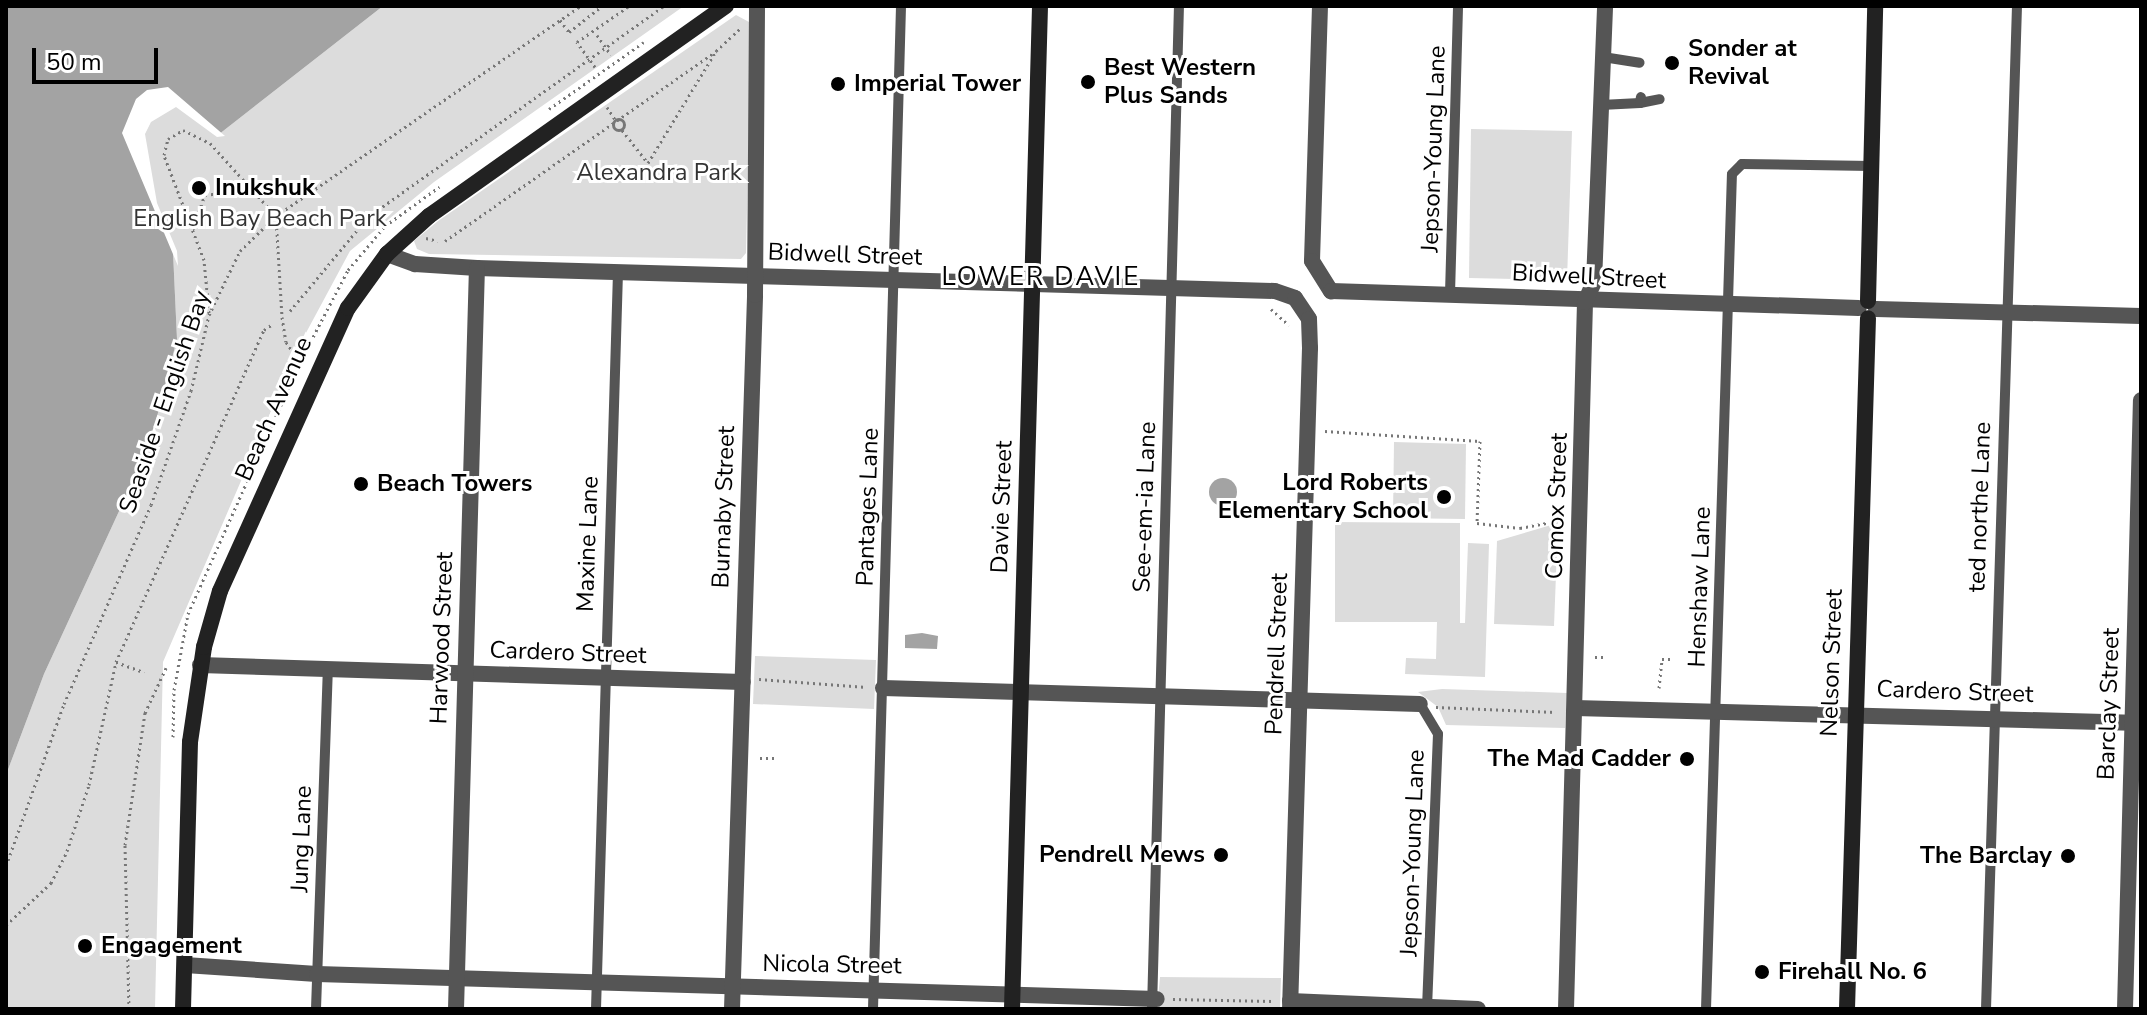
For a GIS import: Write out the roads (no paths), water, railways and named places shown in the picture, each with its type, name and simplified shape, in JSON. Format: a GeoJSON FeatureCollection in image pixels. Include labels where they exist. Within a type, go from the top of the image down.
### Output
{"type":"FeatureCollection","features":[{"type":"Feature","properties":{"kind":"street","name":"Beach Avenue"},"geometry":{"type":"LineString","coordinates":[[183,1009],[190,742],[200,665],[220,591],[318,366],[366,278],[429,216],[726,6]]}},
{"type":"Feature","properties":{"kind":"street","name":"Burnaby Street"},"geometry":{"type":"LineString","coordinates":[[732,1009],[755,276],[757,6]]}},
{"type":"Feature","properties":{"kind":"street","name":"Davie Street"},"geometry":{"type":"LineString","coordinates":[[1012,1001],[1040,6]]}},
{"type":"Feature","properties":{"kind":"street","name":"Bidwell Street"},"geometry":{"type":"LineString","coordinates":[[1320,6],[1312,261],[1321,282],[1340,293],[1450,294],[1728,308],[2141,316]]}},
{"type":"Feature","properties":{"kind":"street","name":"Comox Street"},"geometry":{"type":"LineString","coordinates":[[1566,1009],[1585,302],[1594,282],[1605,6]]}},
{"type":"Feature","properties":{"kind":"street","name":"Nelson Street"},"geometry":{"type":"LineString","coordinates":[[1847,1009],[1875,6]]}},
{"type":"Feature","properties":{"kind":"street","name":"Bidwell Street"},"geometry":{"type":"LineString","coordinates":[[387,254],[415,264],[477,268],[1275,291],[1300,302]]}},
{"type":"Feature","properties":{"kind":"street","name":"Harwood Street"},"geometry":{"type":"LineString","coordinates":[[456,1009],[477,268]]}},
{"type":"Feature","properties":{"kind":"street","name":"Pendrell Street"},"geometry":{"type":"LineString","coordinates":[[1290,1005],[1310,325],[1300,302]]}},
{"type":"Feature","properties":{"kind":"street","name":"Barclay Street"},"geometry":{"type":"LineString","coordinates":[[2125,1009],[2137,723],[2141,400]]}},
{"type":"Feature","properties":{"kind":"street","name":"Cardero Street"},"geometry":{"type":"LineString","coordinates":[[200,665],[743,682]]}},
{"type":"Feature","properties":{"kind":"street"},"geometry":{"type":"LineString","coordinates":[[876,687],[1420,704]]}},
{"type":"Feature","properties":{"kind":"street","name":"Cardero Street"},"geometry":{"type":"LineString","coordinates":[[1575,708],[1715,709],[2137,723]]}},
{"type":"Feature","properties":{"kind":"street","name":"Nicola Street"},"geometry":{"type":"LineString","coordinates":[[185,965],[317,974],[873,990],[1012,1001],[1154,1002]]}},
{"type":"Feature","properties":{"kind":"street"},"geometry":{"type":"LineString","coordinates":[[1290,1005],[1478,1009]]}},
{"type":"Feature","properties":{"kind":"lane","name":"Pantages Lane"},"geometry":{"type":"LineString","coordinates":[[873,1009],[876,687],[894,282],[901,6]]}},
{"type":"Feature","properties":{"kind":"lane","name":"See-em-ia Lane"},"geometry":{"type":"LineString","coordinates":[[1154,1002],[1179,6]]}},
{"type":"Feature","properties":{"kind":"lane","name":"Jepson-Young Lane"},"geometry":{"type":"LineString","coordinates":[[1450,294],[1458,6]]}},
{"type":"Feature","properties":{"kind":"lane","name":"ted northe Lane"},"geometry":{"type":"LineString","coordinates":[[1986,1009],[2005,314],[2017,6]]}},
{"type":"Feature","properties":{"kind":"lane"},"geometry":{"type":"LineString","coordinates":[[1603,57],[1640,63]]}},
{"type":"Feature","properties":{"kind":"lane"},"geometry":{"type":"LineString","coordinates":[[1601,105],[1660,99]]}},
{"type":"Feature","properties":{"kind":"lane","name":"Henshaw Lane"},"geometry":{"type":"LineString","coordinates":[[1706,1009],[1735,167],[1871,166]]}},
{"type":"Feature","properties":{"kind":"lane","name":"Maxine Lane"},"geometry":{"type":"LineString","coordinates":[[596,1009],[603,678],[618,273]]}},
{"type":"Feature","properties":{"kind":"lane","name":"Jung Lane"},"geometry":{"type":"LineString","coordinates":[[316,1009],[328,671]]}},
{"type":"Feature","properties":{"kind":"lane","name":"Jepson-Young Lane"},"geometry":{"type":"LineString","coordinates":[[1420,704],[1438,734],[1427,1007]]}},
{"type":"Feature","properties":{"kind":"place","name":"Sonder at Revival"},"geometry":{"type":"Point","coordinates":[1672,63]}},
{"type":"Feature","properties":{"kind":"place","name":"Best Western Plus Sands"},"geometry":{"type":"Point","coordinates":[1088,82]}},
{"type":"Feature","properties":{"kind":"place","name":"Imperial Tower"},"geometry":{"type":"Point","coordinates":[838,84]}},
{"type":"Feature","properties":{"kind":"place","name":"Inukshuk"},"geometry":{"type":"Point","coordinates":[199,188]}},
{"type":"Feature","properties":{"kind":"place","name":"Beach Towers"},"geometry":{"type":"Point","coordinates":[361,484]}},
{"type":"Feature","properties":{"kind":"place","name":"Lord Roberts Elementary School"},"geometry":{"type":"Point","coordinates":[1444,497]}},
{"type":"Feature","properties":{"kind":"place","name":"The Mad Cadder"},"geometry":{"type":"Point","coordinates":[1687,759]}},
{"type":"Feature","properties":{"kind":"place","name":"Pendrell Mews"},"geometry":{"type":"Point","coordinates":[1221,855]}},
{"type":"Feature","properties":{"kind":"place","name":"The Barclay"},"geometry":{"type":"Point","coordinates":[2068,856]}},
{"type":"Feature","properties":{"kind":"place","name":"Engagement"},"geometry":{"type":"Point","coordinates":[85,946]}},
{"type":"Feature","properties":{"kind":"place","name":"Firehall No. 6"},"geometry":{"type":"Point","coordinates":[1762,972]}},
{"type":"Feature","properties":{"kind":"district","name":"LOWER DAVIE"},"geometry":{"type":"Point","coordinates":[1041,277]}},
{"type":"Feature","properties":{"kind":"park label","name":"Alexandra Park"},"geometry":{"type":"Point","coordinates":[659,173]}},
{"type":"Feature","properties":{"kind":"park label","name":"English Bay Beach Park"},"geometry":{"type":"Point","coordinates":[260,219]}}]}
